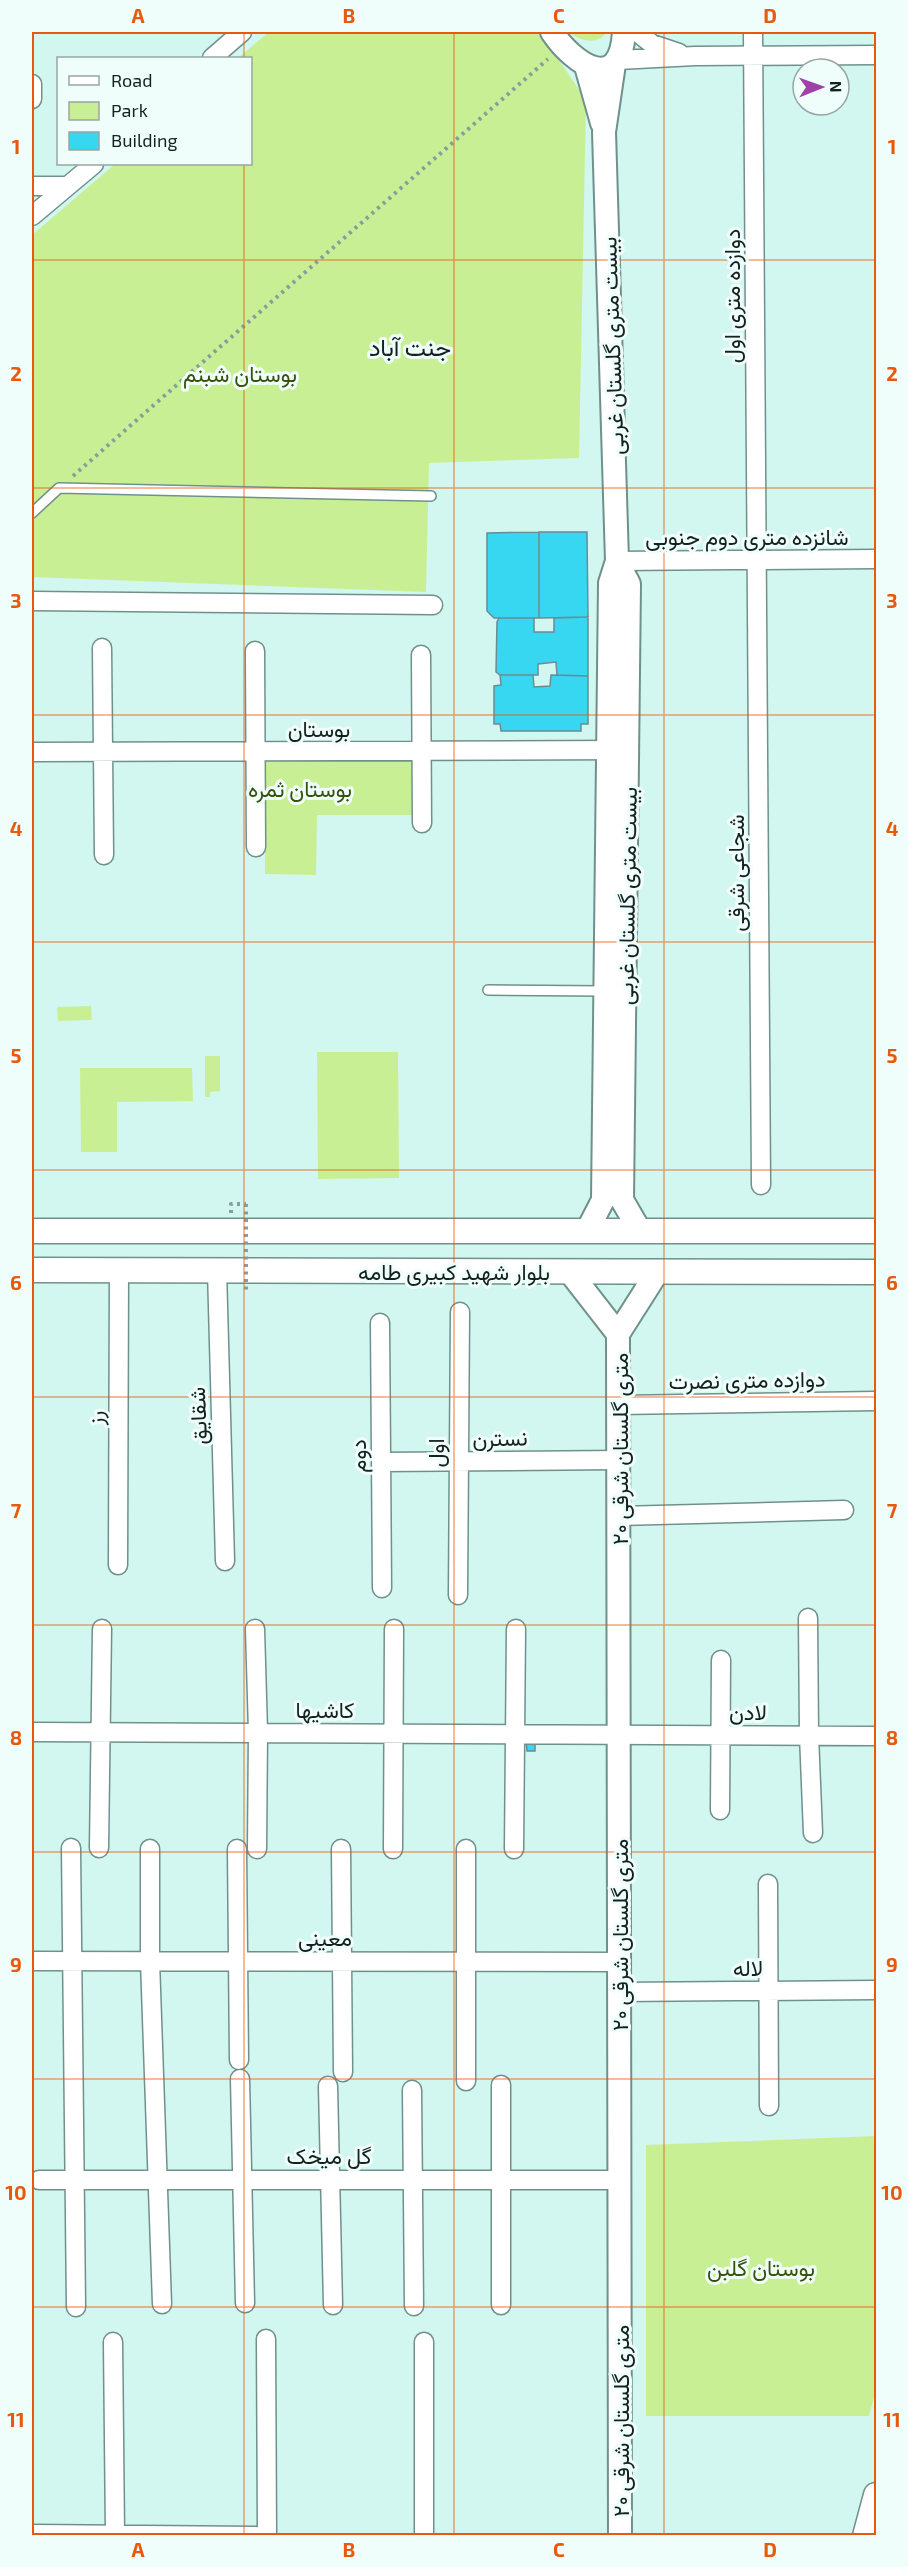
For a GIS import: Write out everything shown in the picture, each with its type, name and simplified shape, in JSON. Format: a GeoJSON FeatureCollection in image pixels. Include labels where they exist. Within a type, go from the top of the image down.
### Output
{"type":"FeatureCollection","features":[{"type":"Feature","properties":{"kind":"main road","name":"بلوار شهید کبیری طامه"},"geometry":{"type":"LineString","coordinates":[[32,1231],[876,1231]]}},
{"type":"Feature","properties":{"kind":"main road","name":"بلوار شهید کبیری طامه"},"geometry":{"type":"LineString","coordinates":[[32,1270],[876,1272]]}},
{"type":"Feature","properties":{"kind":"main road"},"geometry":{"type":"LineString","coordinates":[[865,2535],[876,2495]]}},
{"type":"Feature","properties":{"kind":"street"},"geometry":{"type":"LineString","coordinates":[[213,57],[242,32]]}},
{"type":"Feature","properties":{"kind":"street"},"geometry":{"type":"LineString","coordinates":[[604,132],[616,62],[624,32]]}},
{"type":"Feature","properties":{"kind":"street"},"geometry":{"type":"LineString","coordinates":[[637,32],[652,44],[695,56]]}},
{"type":"Feature","properties":{"kind":"street","name":"دوازده متری اول"},"geometry":{"type":"LineString","coordinates":[[753,32],[757,560]]}},
{"type":"Feature","properties":{"kind":"street"},"geometry":{"type":"LineString","coordinates":[[557,39],[586,66],[601,69],[616,62],[695,56],[876,56]]}},
{"type":"Feature","properties":{"kind":"street"},"geometry":{"type":"LineString","coordinates":[[586,66],[604,132]]}},
{"type":"Feature","properties":{"kind":"street"},"geometry":{"type":"LineString","coordinates":[[32,84],[32,99]]}},
{"type":"Feature","properties":{"kind":"street","name":"بیست متری گلستان غربی"},"geometry":{"type":"LineString","coordinates":[[604,132],[617,561],[609,584],[617,750],[622,1200],[640,1231]]}},
{"type":"Feature","properties":{"kind":"street"},"geometry":{"type":"LineString","coordinates":[[32,216],[93,165]]}},
{"type":"Feature","properties":{"kind":"street"},"geometry":{"type":"LineString","coordinates":[[32,186],[67,186]]}},
{"type":"Feature","properties":{"kind":"street","name":"شانزده متری دوم جنوبی"},"geometry":{"type":"LineString","coordinates":[[617,561],[876,559]]}},
{"type":"Feature","properties":{"kind":"street","name":"شجاعی شرقی"},"geometry":{"type":"LineString","coordinates":[[757,560],[760,1185]]}},
{"type":"Feature","properties":{"kind":"street"},"geometry":{"type":"LineString","coordinates":[[32,601],[433,605]]}},
{"type":"Feature","properties":{"kind":"street"},"geometry":{"type":"LineString","coordinates":[[102,648],[104,855]]}},
{"type":"Feature","properties":{"kind":"street"},"geometry":{"type":"LineString","coordinates":[[255,651],[256,847]]}},
{"type":"Feature","properties":{"kind":"street"},"geometry":{"type":"LineString","coordinates":[[421,655],[422,822]]}},
{"type":"Feature","properties":{"kind":"street","name":"بیست متری گلستان غربی"},"geometry":{"type":"LineString","coordinates":[[587,1231],[603,1200],[604,991],[617,750]]}},
{"type":"Feature","properties":{"kind":"street","name":"بوستان"},"geometry":{"type":"LineString","coordinates":[[32,752],[617,750]]}},
{"type":"Feature","properties":{"kind":"street","name":"رز"},"geometry":{"type":"LineString","coordinates":[[118,1565],[119,1270]]}},
{"type":"Feature","properties":{"kind":"street","name":"شقایق"},"geometry":{"type":"LineString","coordinates":[[217,1270],[225,1561]]}},
{"type":"Feature","properties":{"kind":"street","name":"۲۰ متری گلستان شرقی"},"geometry":{"type":"LineString","coordinates":[[569,1271],[618,1334]]}},
{"type":"Feature","properties":{"kind":"street","name":"۲۰ متری گلستان شرقی"},"geometry":{"type":"LineString","coordinates":[[620,2535],[618,1334],[658,1271]]}},
{"type":"Feature","properties":{"kind":"street","name":"اول"},"geometry":{"type":"LineString","coordinates":[[458,1595],[460,1312]]}},
{"type":"Feature","properties":{"kind":"street","name":"دوم"},"geometry":{"type":"LineString","coordinates":[[380,1323],[382,1588]]}},
{"type":"Feature","properties":{"kind":"street","name":"دوازده متری نصرت"},"geometry":{"type":"LineString","coordinates":[[618,1405],[876,1401]]}},
{"type":"Feature","properties":{"kind":"street","name":"نسترن"},"geometry":{"type":"LineString","coordinates":[[381,1462],[619,1460]]}},
{"type":"Feature","properties":{"kind":"street"},"geometry":{"type":"LineString","coordinates":[[619,1516],[844,1510]]}},
{"type":"Feature","properties":{"kind":"street"},"geometry":{"type":"LineString","coordinates":[[808,1618],[813,1833]]}},
{"type":"Feature","properties":{"kind":"street"},"geometry":{"type":"LineString","coordinates":[[99,1848],[102,1629]]}},
{"type":"Feature","properties":{"kind":"street"},"geometry":{"type":"LineString","coordinates":[[255,1629],[258,1732],[257,1849]]}},
{"type":"Feature","properties":{"kind":"street"},"geometry":{"type":"LineString","coordinates":[[393,1849],[394,1629]]}},
{"type":"Feature","properties":{"kind":"street"},"geometry":{"type":"LineString","coordinates":[[514,1849],[516,1629]]}},
{"type":"Feature","properties":{"kind":"street"},"geometry":{"type":"LineString","coordinates":[[720,1810],[721,1660]]}},
{"type":"Feature","properties":{"kind":"street","name":"کاشیها"},"geometry":{"type":"LineString","coordinates":[[32,1731],[619,1734]]}},
{"type":"Feature","properties":{"kind":"street","name":"لادن"},"geometry":{"type":"LineString","coordinates":[[619,1734],[876,1736]]}},
{"type":"Feature","properties":{"kind":"street"},"geometry":{"type":"LineString","coordinates":[[71,1848],[76,2307]]}},
{"type":"Feature","properties":{"kind":"street"},"geometry":{"type":"LineString","coordinates":[[150,1849],[150,1961],[162,2304]]}},
{"type":"Feature","properties":{"kind":"street"},"geometry":{"type":"LineString","coordinates":[[237,1849],[240,1961],[239,2060]]}},
{"type":"Feature","properties":{"kind":"street"},"geometry":{"type":"LineString","coordinates":[[341,1849],[343,2072]]}},
{"type":"Feature","properties":{"kind":"street"},"geometry":{"type":"LineString","coordinates":[[466,1849],[466,2081]]}},
{"type":"Feature","properties":{"kind":"street"},"geometry":{"type":"LineString","coordinates":[[768,1884],[769,2106]]}},
{"type":"Feature","properties":{"kind":"street","name":"معینی"},"geometry":{"type":"LineString","coordinates":[[32,1961],[619,1962]]}},
{"type":"Feature","properties":{"kind":"street","name":"لاله"},"geometry":{"type":"LineString","coordinates":[[619,1992],[876,1990]]}},
{"type":"Feature","properties":{"kind":"street"},"geometry":{"type":"LineString","coordinates":[[240,2079],[245,2303]]}},
{"type":"Feature","properties":{"kind":"street"},"geometry":{"type":"LineString","coordinates":[[501,2085],[501,2305]]}},
{"type":"Feature","properties":{"kind":"street"},"geometry":{"type":"LineString","coordinates":[[328,2086],[333,2305]]}},
{"type":"Feature","properties":{"kind":"street"},"geometry":{"type":"LineString","coordinates":[[412,2090],[414,2306]]}},
{"type":"Feature","properties":{"kind":"street","name":"گل میخک"},"geometry":{"type":"LineString","coordinates":[[39,2180],[620,2180]]}},
{"type":"Feature","properties":{"kind":"street"},"geometry":{"type":"LineString","coordinates":[[266,2338],[267,2535]]}},
{"type":"Feature","properties":{"kind":"street"},"geometry":{"type":"LineString","coordinates":[[113,2342],[116,2535]]}},
{"type":"Feature","properties":{"kind":"street"},"geometry":{"type":"LineString","coordinates":[[424,2342],[424,2535]]}},
{"type":"Feature","properties":{"kind":"street"},"geometry":{"type":"LineString","coordinates":[[35,2534],[256,2535]]}},
{"type":"Feature","properties":{"kind":"lane"},"geometry":{"type":"LineString","coordinates":[[32,513],[59,488],[431,496]]}},
{"type":"Feature","properties":{"kind":"lane"},"geometry":{"type":"LineString","coordinates":[[488,990],[604,991]]}},
{"type":"Feature","properties":{"kind":"path"},"geometry":{"type":"LineString","coordinates":[[59,488],[557,39]]}},
{"type":"Feature","properties":{"kind":"path"},"geometry":{"type":"LineString","coordinates":[[231,1204],[246,1204],[246,1292]]}},
{"type":"Feature","properties":{"kind":"green space","name":"بوستان شبنم"},"geometry":{"type":"Polygon","coordinates":[[[269,32],[540,32],[586,100],[579,458],[429,463],[426,592],[32,577],[32,235],[114,165],[252,165],[252,57],[239,57],[269,32]]]}},
{"type":"Feature","properties":{"kind":"green space"},"geometry":{"type":"Polygon","coordinates":[[[568,32],[607,32],[599,39],[589,41],[568,32]]]}},
{"type":"Feature","properties":{"kind":"green space","name":"بوستان ثمره"},"geometry":{"type":"Polygon","coordinates":[[[265,755],[417,755],[417,815],[317,815],[316,875],[265,874],[265,755]]]}},
{"type":"Feature","properties":{"kind":"green space"},"geometry":{"type":"Polygon","coordinates":[[[91,1006],[92,1020],[58,1021],[57,1007],[91,1006]]]}},
{"type":"Feature","properties":{"kind":"green space"},"geometry":{"type":"Polygon","coordinates":[[[317,1052],[398,1052],[399,1178],[318,1179],[317,1052]]]}},
{"type":"Feature","properties":{"kind":"green space"},"geometry":{"type":"Polygon","coordinates":[[[205,1056],[220,1056],[220,1091],[210,1092],[210,1097],[205,1097],[205,1056]]]}},
{"type":"Feature","properties":{"kind":"green space"},"geometry":{"type":"Polygon","coordinates":[[[80,1068],[192,1068],[193,1101],[117,1102],[117,1152],[81,1152],[80,1068]]]}},
{"type":"Feature","properties":{"kind":"green space","name":"بوستان گلبن"},"geometry":{"type":"Polygon","coordinates":[[[876,2136],[876,2390],[869,2416],[646,2416],[646,2145],[876,2136]]]}},
{"type":"Feature","properties":{"kind":"building"},"geometry":{"type":"Polygon","coordinates":[[[539,532],[587,532],[588,617],[539,618],[539,532]]]}},
{"type":"Feature","properties":{"kind":"building"},"geometry":{"type":"Polygon","coordinates":[[[539,532],[539,618],[494,618],[487,611],[487,533],[539,532]]]}},
{"type":"Feature","properties":{"kind":"building"},"geometry":{"type":"Polygon","coordinates":[[[588,617],[588,676],[557,675],[556,662],[538,664],[538,675],[500,675],[496,672],[499,618],[534,618],[534,632],[554,632],[554,618],[588,617]]]}},
{"type":"Feature","properties":{"kind":"building"},"geometry":{"type":"Polygon","coordinates":[[[500,675],[533,675],[534,687],[550,686],[551,675],[588,676],[588,724],[581,724],[581,731],[501,731],[500,724],[494,724],[494,686],[501,685],[500,675]]]}},
{"type":"Feature","properties":{"kind":"building"},"geometry":{"type":"Polygon","coordinates":[[[526,1740],[535,1740],[535,1751],[527,1751],[526,1740]]]}},
{"type":"Feature","properties":{"kind":"district","name":"جنت آباد"},"geometry":{"type":"Point","coordinates":[410,346]}}]}
